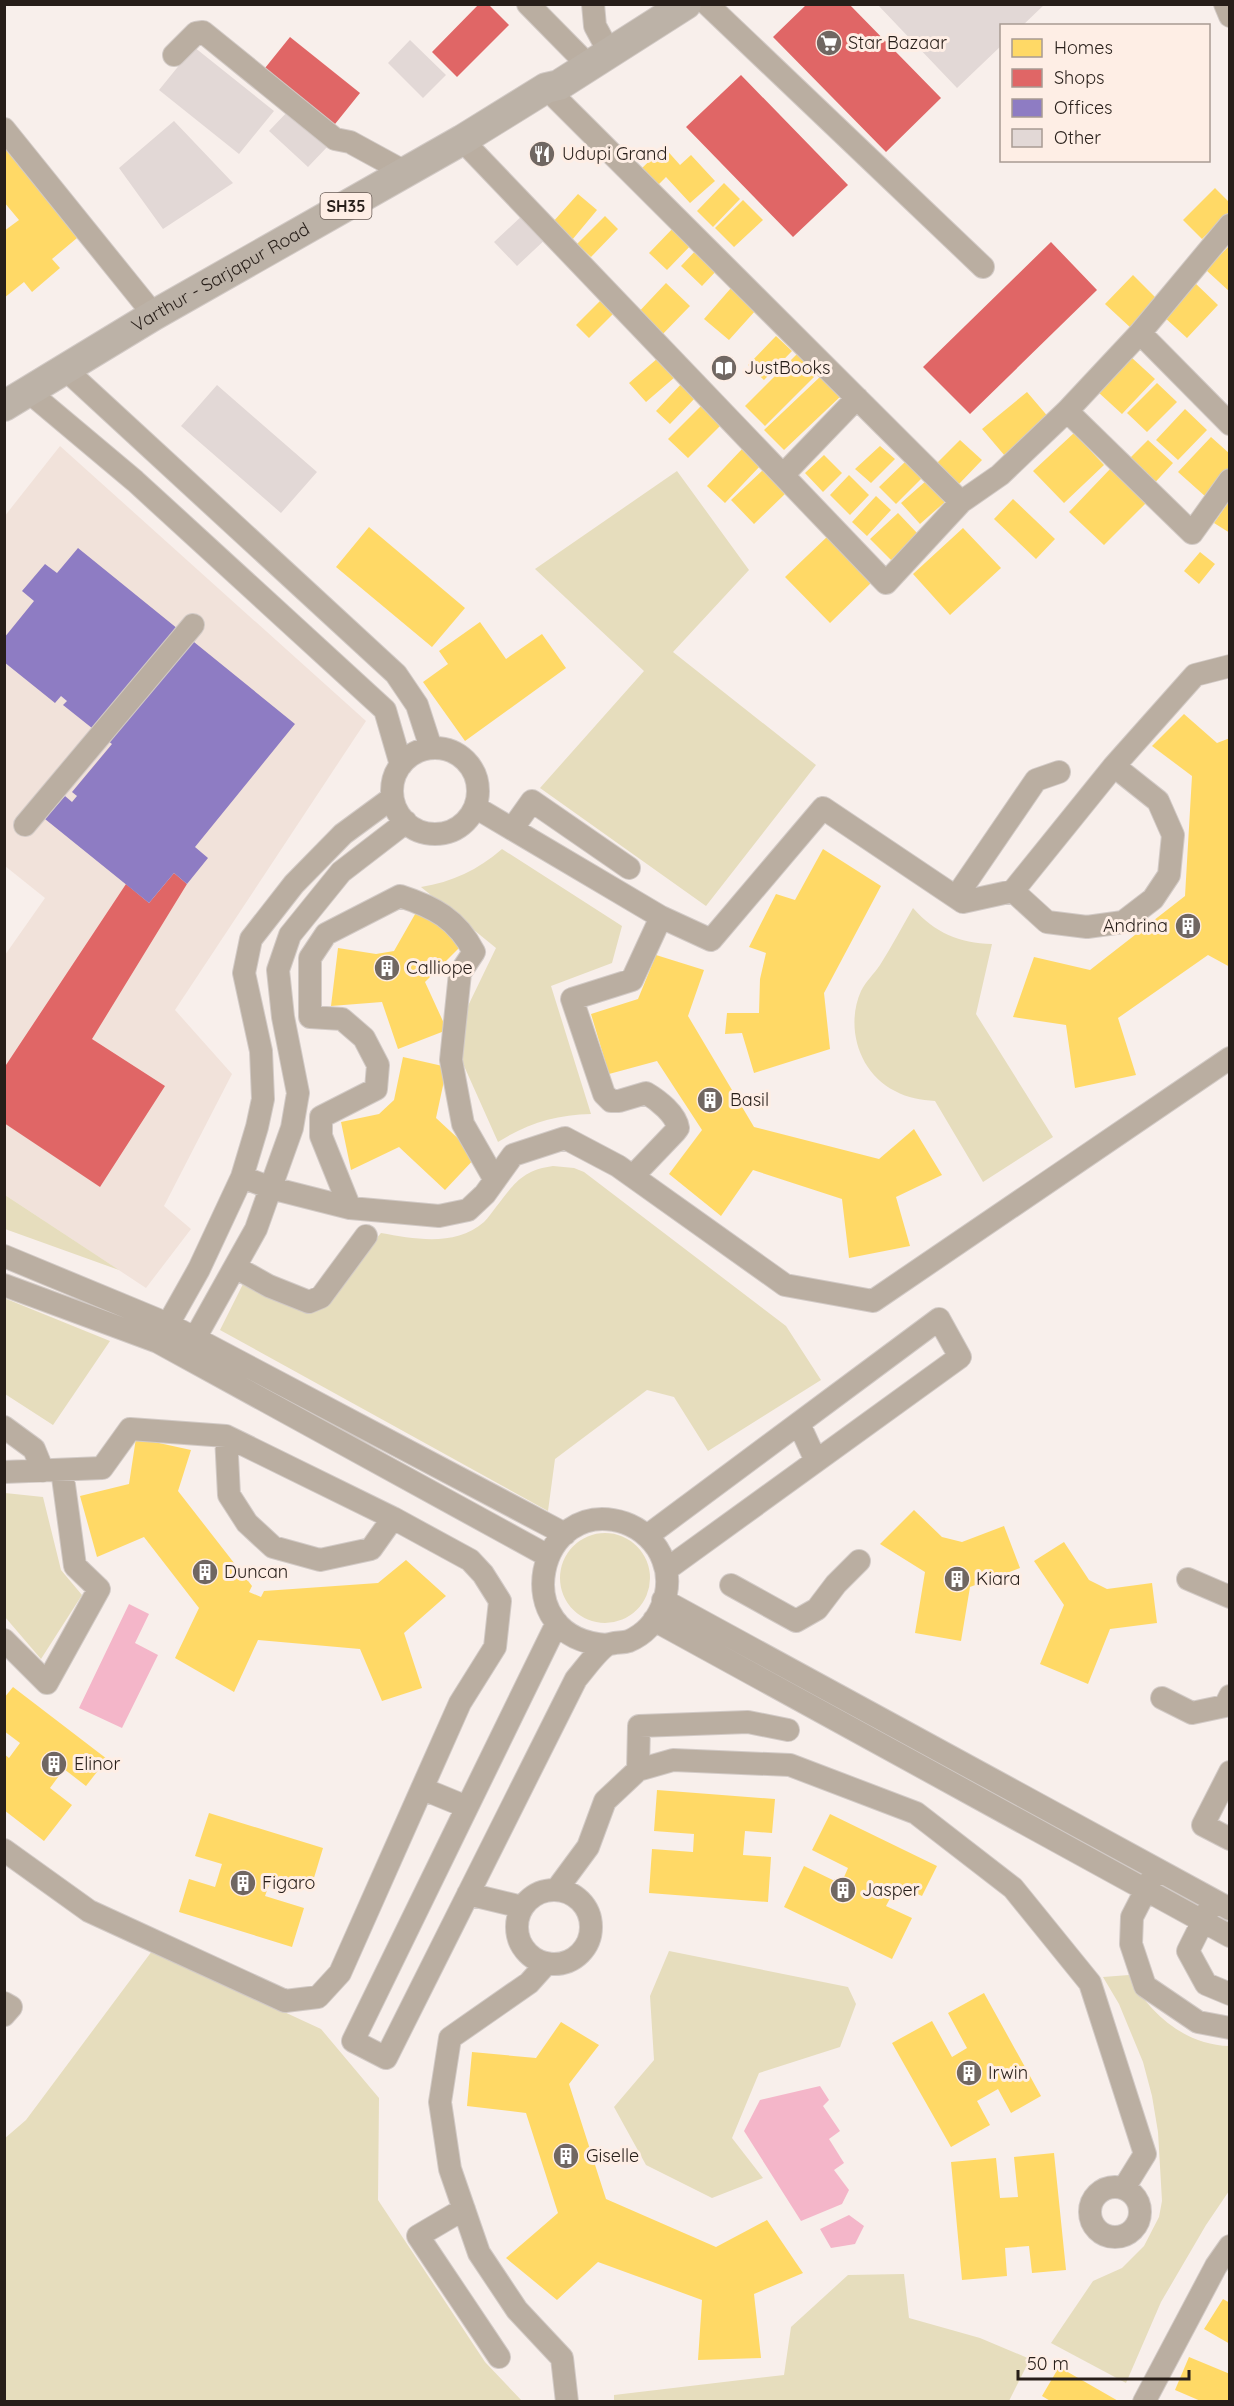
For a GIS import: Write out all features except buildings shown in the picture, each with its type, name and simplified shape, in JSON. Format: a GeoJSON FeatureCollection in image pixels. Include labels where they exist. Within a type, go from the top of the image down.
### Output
{"type":"FeatureCollection","features":[{"type":"Feature","properties":{"kind":"main road","name":"Varthur - Sarjapur Road"},"geometry":{"type":"LineString","coordinates":[[17,399],[154,315],[462,140],[546,88],[559,85],[686,4]]}},
{"type":"Feature","properties":{"kind":"street"},"geometry":{"type":"LineString","coordinates":[[528,4],[598,58]]}},
{"type":"Feature","properties":{"kind":"street"},"geometry":{"type":"LineString","coordinates":[[593,4],[598,58]]}},
{"type":"Feature","properties":{"kind":"street"},"geometry":{"type":"LineString","coordinates":[[708,4],[983,267]]}},
{"type":"Feature","properties":{"kind":"street"},"geometry":{"type":"LineString","coordinates":[[1225,4],[1230,16]]}},
{"type":"Feature","properties":{"kind":"street"},"geometry":{"type":"LineString","coordinates":[[174,55],[196,33],[203,32],[335,139],[350,142],[405,172]]}},
{"type":"Feature","properties":{"kind":"street"},"geometry":{"type":"LineString","coordinates":[[546,88],[961,502]]}},
{"type":"Feature","properties":{"kind":"street"},"geometry":{"type":"LineString","coordinates":[[4,129],[154,315]]}},
{"type":"Feature","properties":{"kind":"street"},"geometry":{"type":"LineString","coordinates":[[462,140],[886,583],[961,502],[1000,475],[1067,411],[1140,333],[1230,225]]}},
{"type":"Feature","properties":{"kind":"street"},"geometry":{"type":"LineString","coordinates":[[1140,333],[1230,424]]}},
{"type":"Feature","properties":{"kind":"street"},"geometry":{"type":"LineString","coordinates":[[65,369],[396,674],[417,705],[431,748]]}},
{"type":"Feature","properties":{"kind":"street"},"geometry":{"type":"LineString","coordinates":[[17,399],[135,481],[385,710],[401,765]]}},
{"type":"Feature","properties":{"kind":"street"},"geometry":{"type":"LineString","coordinates":[[783,475],[857,399]]}},
{"type":"Feature","properties":{"kind":"street"},"geometry":{"type":"LineString","coordinates":[[1067,411],[1192,532],[1230,480]]}},
{"type":"Feature","properties":{"kind":"street"},"geometry":{"type":"LineString","coordinates":[[135,481],[160,456]]}},
{"type":"Feature","properties":{"kind":"street"},"geometry":{"type":"LineString","coordinates":[[25,825],[193,625]]}},
{"type":"Feature","properties":{"kind":"street"},"geometry":{"type":"LineString","coordinates":[[475,807],[661,917],[711,940],[823,808],[963,902],[1013,891],[1114,766],[1195,675],[1230,666]]}},
{"type":"Feature","properties":{"kind":"street"},"geometry":{"type":"LineString","coordinates":[[431,748],[448,750],[466,761],[473,771],[478,795],[475,807],[465,821],[450,831],[427,833],[406,822],[395,807],[392,798],[393,780],[401,765],[414,753],[431,748]]}},
{"type":"Feature","properties":{"kind":"street"},"geometry":{"type":"LineString","coordinates":[[1013,891],[1047,922],[1087,927],[1124,922],[1153,899],[1169,875],[1173,835],[1158,801],[1114,766]]}},
{"type":"Feature","properties":{"kind":"street"},"geometry":{"type":"LineString","coordinates":[[956,897],[1036,780],[1059,772]]}},
{"type":"Feature","properties":{"kind":"street"},"geometry":{"type":"LineString","coordinates":[[163,1333],[199,1269],[242,1177],[263,1099],[261,1051],[244,973],[251,939],[294,884],[335,842],[392,798]]}},
{"type":"Feature","properties":{"kind":"street"},"geometry":{"type":"LineString","coordinates":[[512,829],[532,801],[629,868]]}},
{"type":"Feature","properties":{"kind":"street"},"geometry":{"type":"LineString","coordinates":[[190,1348],[256,1229],[292,1128],[298,1093],[283,1017],[278,970],[290,935],[341,872],[406,822]]}},
{"type":"Feature","properties":{"kind":"street"},"geometry":{"type":"LineString","coordinates":[[350,1208],[321,1136],[321,1117],[376,1089],[378,1065],[364,1038],[342,1019],[310,1017],[310,958],[326,934],[400,896],[430,906],[464,933],[474,952],[460,973],[451,1060],[463,1124],[495,1180]]}},
{"type":"Feature","properties":{"kind":"street"},"geometry":{"type":"LineString","coordinates":[[633,1176],[675,1132],[678,1128],[677,1121],[655,1098],[646,1093],[619,1101],[610,1101],[604,1094],[573,999],[632,980],[661,917]]}},
{"type":"Feature","properties":{"kind":"street"},"geometry":{"type":"LineString","coordinates":[[242,1177],[271,1188],[350,1208],[439,1216],[468,1210],[495,1180],[513,1155],[565,1138],[633,1176],[785,1285],[873,1301],[1230,1058]]}},
{"type":"Feature","properties":{"kind":"street"},"geometry":{"type":"LineString","coordinates":[[235,1267],[269,1286],[309,1302],[321,1297],[366,1236]]}},
{"type":"Feature","properties":{"kind":"street"},"geometry":{"type":"LineString","coordinates":[[4,1256],[163,1333],[548,1556]]}},
{"type":"Feature","properties":{"kind":"street"},"geometry":{"type":"LineString","coordinates":[[4,1285],[163,1333]]}},
{"type":"Feature","properties":{"kind":"street"},"geometry":{"type":"LineString","coordinates":[[647,1536],[939,1319],[960,1357],[667,1569]]}},
{"type":"Feature","properties":{"kind":"street"},"geometry":{"type":"LineString","coordinates":[[190,1348],[565,1534]]}},
{"type":"Feature","properties":{"kind":"street"},"geometry":{"type":"LineString","coordinates":[[799,1424],[816,1461]]}},
{"type":"Feature","properties":{"kind":"street"},"geometry":{"type":"LineString","coordinates":[[4,1427],[34,1449],[53,1470],[75,1566],[99,1589],[47,1683],[4,1640]]}},
{"type":"Feature","properties":{"kind":"street"},"geometry":{"type":"LineString","coordinates":[[4,1472],[102,1468],[130,1429],[226,1436],[393,1518],[470,1560],[483,1574],[500,1601],[495,1647],[460,1703],[340,1973],[318,1997],[285,2001],[89,1911],[4,1850]]}},
{"type":"Feature","properties":{"kind":"street"},"geometry":{"type":"LineString","coordinates":[[226,1436],[229,1495],[247,1523],[273,1547],[320,1560],[370,1549],[393,1518]]}},
{"type":"Feature","properties":{"kind":"street"},"geometry":{"type":"LineString","coordinates":[[606,1520],[625,1523],[647,1536],[656,1546],[667,1569],[668,1582],[659,1610],[647,1629],[629,1641],[607,1645],[585,1642],[565,1631],[557,1623],[550,1614],[543,1593],[543,1569],[548,1556],[565,1534],[588,1522],[606,1520]]}},
{"type":"Feature","properties":{"kind":"street"},"geometry":{"type":"LineString","coordinates":[[731,1585],[796,1621],[817,1608],[836,1584],[859,1561]]}},
{"type":"Feature","properties":{"kind":"street"},"geometry":{"type":"LineString","coordinates":[[1188,1579],[1230,1597]]}},
{"type":"Feature","properties":{"kind":"street"},"geometry":{"type":"LineString","coordinates":[[659,1610],[1222,1904],[1202,1921],[1188,1951],[1206,1984],[1230,1994]]}},
{"type":"Feature","properties":{"kind":"street"},"geometry":{"type":"LineString","coordinates":[[659,1610],[1145,1891],[1230,1936]]}},
{"type":"Feature","properties":{"kind":"street"},"geometry":{"type":"LineString","coordinates":[[557,1623],[353,2041],[386,2058],[576,1679],[607,1645]]}},
{"type":"Feature","properties":{"kind":"street"},"geometry":{"type":"LineString","coordinates":[[1162,1698],[1192,1713],[1225,1706],[1230,1696]]}},
{"type":"Feature","properties":{"kind":"street"},"geometry":{"type":"LineString","coordinates":[[638,1770],[639,1726],[748,1722],[788,1730]]}},
{"type":"Feature","properties":{"kind":"street"},"geometry":{"type":"LineString","coordinates":[[557,1889],[588,1847],[605,1801],[638,1770],[673,1760],[790,1765],[916,1813],[1013,1888],[1090,1983],[1145,2154],[1124,2188]]}},
{"type":"Feature","properties":{"kind":"street"},"geometry":{"type":"LineString","coordinates":[[1230,1772],[1203,1825],[1230,1839]]}},
{"type":"Feature","properties":{"kind":"street"},"geometry":{"type":"LineString","coordinates":[[423,1789],[467,1807]]}},
{"type":"Feature","properties":{"kind":"street"},"geometry":{"type":"LineString","coordinates":[[1157,1870],[1132,1917],[1131,1944],[1145,1986],[1198,2022],[1230,2028]]}},
{"type":"Feature","properties":{"kind":"street"},"geometry":{"type":"LineString","coordinates":[[557,1889],[567,1892],[579,1899],[590,1917],[590,1938],[577,1955],[568,1961],[547,1963],[529,1954],[518,1937],[518,1916],[522,1907],[531,1897],[543,1891],[557,1889]]}},
{"type":"Feature","properties":{"kind":"street"},"geometry":{"type":"LineString","coordinates":[[468,1894],[522,1907]]}},
{"type":"Feature","properties":{"kind":"street"},"geometry":{"type":"LineString","coordinates":[[395,1956],[428,1974]]}},
{"type":"Feature","properties":{"kind":"street"},"geometry":{"type":"LineString","coordinates":[[547,1963],[529,1983],[450,2038],[440,2102],[450,2169],[479,2253],[517,2310],[562,2358],[567,2402]]}},
{"type":"Feature","properties":{"kind":"street"},"geometry":{"type":"LineString","coordinates":[[4,2003],[10,2007],[4,2015]]}},
{"type":"Feature","properties":{"kind":"street"},"geometry":{"type":"LineString","coordinates":[[464,2209],[418,2236],[499,2356]]}},
{"type":"Feature","properties":{"kind":"street"},"geometry":{"type":"LineString","coordinates":[[1144,2402],[1216,2266],[1230,2246]]}},
{"type":"Feature","properties":{"kind":"shaded area"},"geometry":{"type":"Polygon","coordinates":[[[60,446],[366,721],[175,1010],[232,1074],[164,1206],[191,1229],[146,1288],[5,1195],[5,955],[45,898],[5,866],[4,517],[60,446]]]}},
{"type":"Feature","properties":{"kind":"shaded area"},"geometry":{"type":"Polygon","coordinates":[[[677,471],[749,570],[673,652],[816,765],[706,906],[540,788],[644,671],[535,569],[677,471]]]}},
{"type":"Feature","properties":{"kind":"shaded area"},"geometry":{"type":"Polygon","coordinates":[[[502,849],[622,926],[612,963],[551,986],[591,1114],[543,1121],[498,1142],[452,1039],[496,948],[421,887],[464,874],[484,863],[502,849]]]}},
{"type":"Feature","properties":{"kind":"shaded area"},"geometry":{"type":"Polygon","coordinates":[[[913,908],[930,924],[948,935],[958,939],[992,944],[976,1014],[1053,1137],[983,1182],[935,1101],[905,1095],[883,1083],[872,1073],[858,1048],[855,1019],[856,1005],[861,991],[880,965],[913,908]]]}},
{"type":"Feature","properties":{"kind":"shaded area"},"geometry":{"type":"Polygon","coordinates":[[[553,1166],[574,1168],[584,1172],[786,1326],[821,1380],[708,1451],[674,1397],[647,1390],[555,1459],[548,1511],[220,1330],[245,1280],[320,1303],[381,1233],[434,1239],[448,1238],[473,1230],[484,1222],[520,1179],[534,1171],[553,1166]]]}},
{"type":"Feature","properties":{"kind":"shaded area"},"geometry":{"type":"Polygon","coordinates":[[[5,1195],[119,1270],[5,1229],[5,1195]]]}},
{"type":"Feature","properties":{"kind":"shaded area"},"geometry":{"type":"Polygon","coordinates":[[[4,1298],[110,1341],[53,1425],[5,1394],[4,1298]]]}},
{"type":"Feature","properties":{"kind":"shaded area"},"geometry":{"type":"Polygon","coordinates":[[[5,1493],[43,1497],[61,1570],[82,1595],[41,1659],[5,1617],[5,1493]]]}},
{"type":"Feature","properties":{"kind":"shaded area"},"geometry":{"type":"Polygon","coordinates":[[[605,1533],[622,1537],[637,1546],[646,1561],[650,1578],[646,1595],[637,1610],[622,1619],[605,1623],[588,1619],[573,1610],[564,1595],[560,1578],[564,1561],[573,1546],[588,1537],[605,1533]]]}},
{"type":"Feature","properties":{"kind":"shaded area"},"geometry":{"type":"Polygon","coordinates":[[[129,1604],[149,1614],[135,1643],[158,1655],[122,1728],[79,1708],[129,1604]]]}},
{"type":"Feature","properties":{"kind":"shaded area"},"geometry":{"type":"Polygon","coordinates":[[[152,1951],[321,2029],[379,2098],[378,2200],[485,2362],[522,2401],[5,2401],[4,2139],[26,2120],[152,1951]]]}},
{"type":"Feature","properties":{"kind":"shaded area"},"geometry":{"type":"Polygon","coordinates":[[[669,1951],[848,1987],[856,2004],[840,2047],[759,2073],[732,2138],[763,2178],[712,2198],[646,2165],[614,2107],[654,2060],[650,1996],[669,1951]]]}},
{"type":"Feature","properties":{"kind":"shaded area"},"geometry":{"type":"Polygon","coordinates":[[[1129,1975],[1146,2002],[1170,2024],[1197,2040],[1229,2046],[1229,2191],[1206,2225],[1161,2302],[1126,2383],[1051,2343],[1093,2281],[1122,2268],[1144,2246],[1159,2217],[1162,2201],[1158,2132],[1152,2096],[1143,2062],[1119,2004],[1103,1977],[1129,1975]]]}},
{"type":"Feature","properties":{"kind":"shaded area"},"geometry":{"type":"Polygon","coordinates":[[[820,2086],[829,2100],[823,2106],[840,2131],[829,2139],[844,2163],[834,2170],[849,2190],[842,2204],[801,2221],[744,2131],[760,2100],[820,2086]]]}},
{"type":"Feature","properties":{"kind":"shaded area"},"geometry":{"type":"Polygon","coordinates":[[[849,2215],[864,2226],[855,2244],[831,2248],[820,2229],[849,2215]]]}},
{"type":"Feature","properties":{"kind":"shaded area"},"geometry":{"type":"Polygon","coordinates":[[[904,2274],[909,2318],[980,2338],[1030,2359],[1009,2401],[614,2401],[614,2395],[784,2375],[791,2327],[848,2275],[904,2274]]]}},
{"type":"Feature","properties":{"kind":"place","name":"Star Bazaar"},"geometry":{"type":"Point","coordinates":[829,43]}},
{"type":"Feature","properties":{"kind":"place","name":"Udupi Grand"},"geometry":{"type":"Point","coordinates":[542,154]}},
{"type":"Feature","properties":{"kind":"place","name":"JustBooks"},"geometry":{"type":"Point","coordinates":[724,368]}},
{"type":"Feature","properties":{"kind":"place","name":"Andrina"},"geometry":{"type":"Point","coordinates":[1188,926]}},
{"type":"Feature","properties":{"kind":"place","name":"Calliope"},"geometry":{"type":"Point","coordinates":[387,968]}},
{"type":"Feature","properties":{"kind":"place","name":"Basil"},"geometry":{"type":"Point","coordinates":[710,1100]}},
{"type":"Feature","properties":{"kind":"place","name":"Duncan"},"geometry":{"type":"Point","coordinates":[205,1572]}},
{"type":"Feature","properties":{"kind":"place","name":"Kiara"},"geometry":{"type":"Point","coordinates":[957,1579]}},
{"type":"Feature","properties":{"kind":"place","name":"Elinor"},"geometry":{"type":"Point","coordinates":[54,1764]}},
{"type":"Feature","properties":{"kind":"place","name":"Figaro"},"geometry":{"type":"Point","coordinates":[243,1883]}},
{"type":"Feature","properties":{"kind":"place","name":"Jasper"},"geometry":{"type":"Point","coordinates":[843,1890]}},
{"type":"Feature","properties":{"kind":"place","name":"Irwin"},"geometry":{"type":"Point","coordinates":[969,2073]}},
{"type":"Feature","properties":{"kind":"place","name":"Giselle"},"geometry":{"type":"Point","coordinates":[566,2156]}}]}
